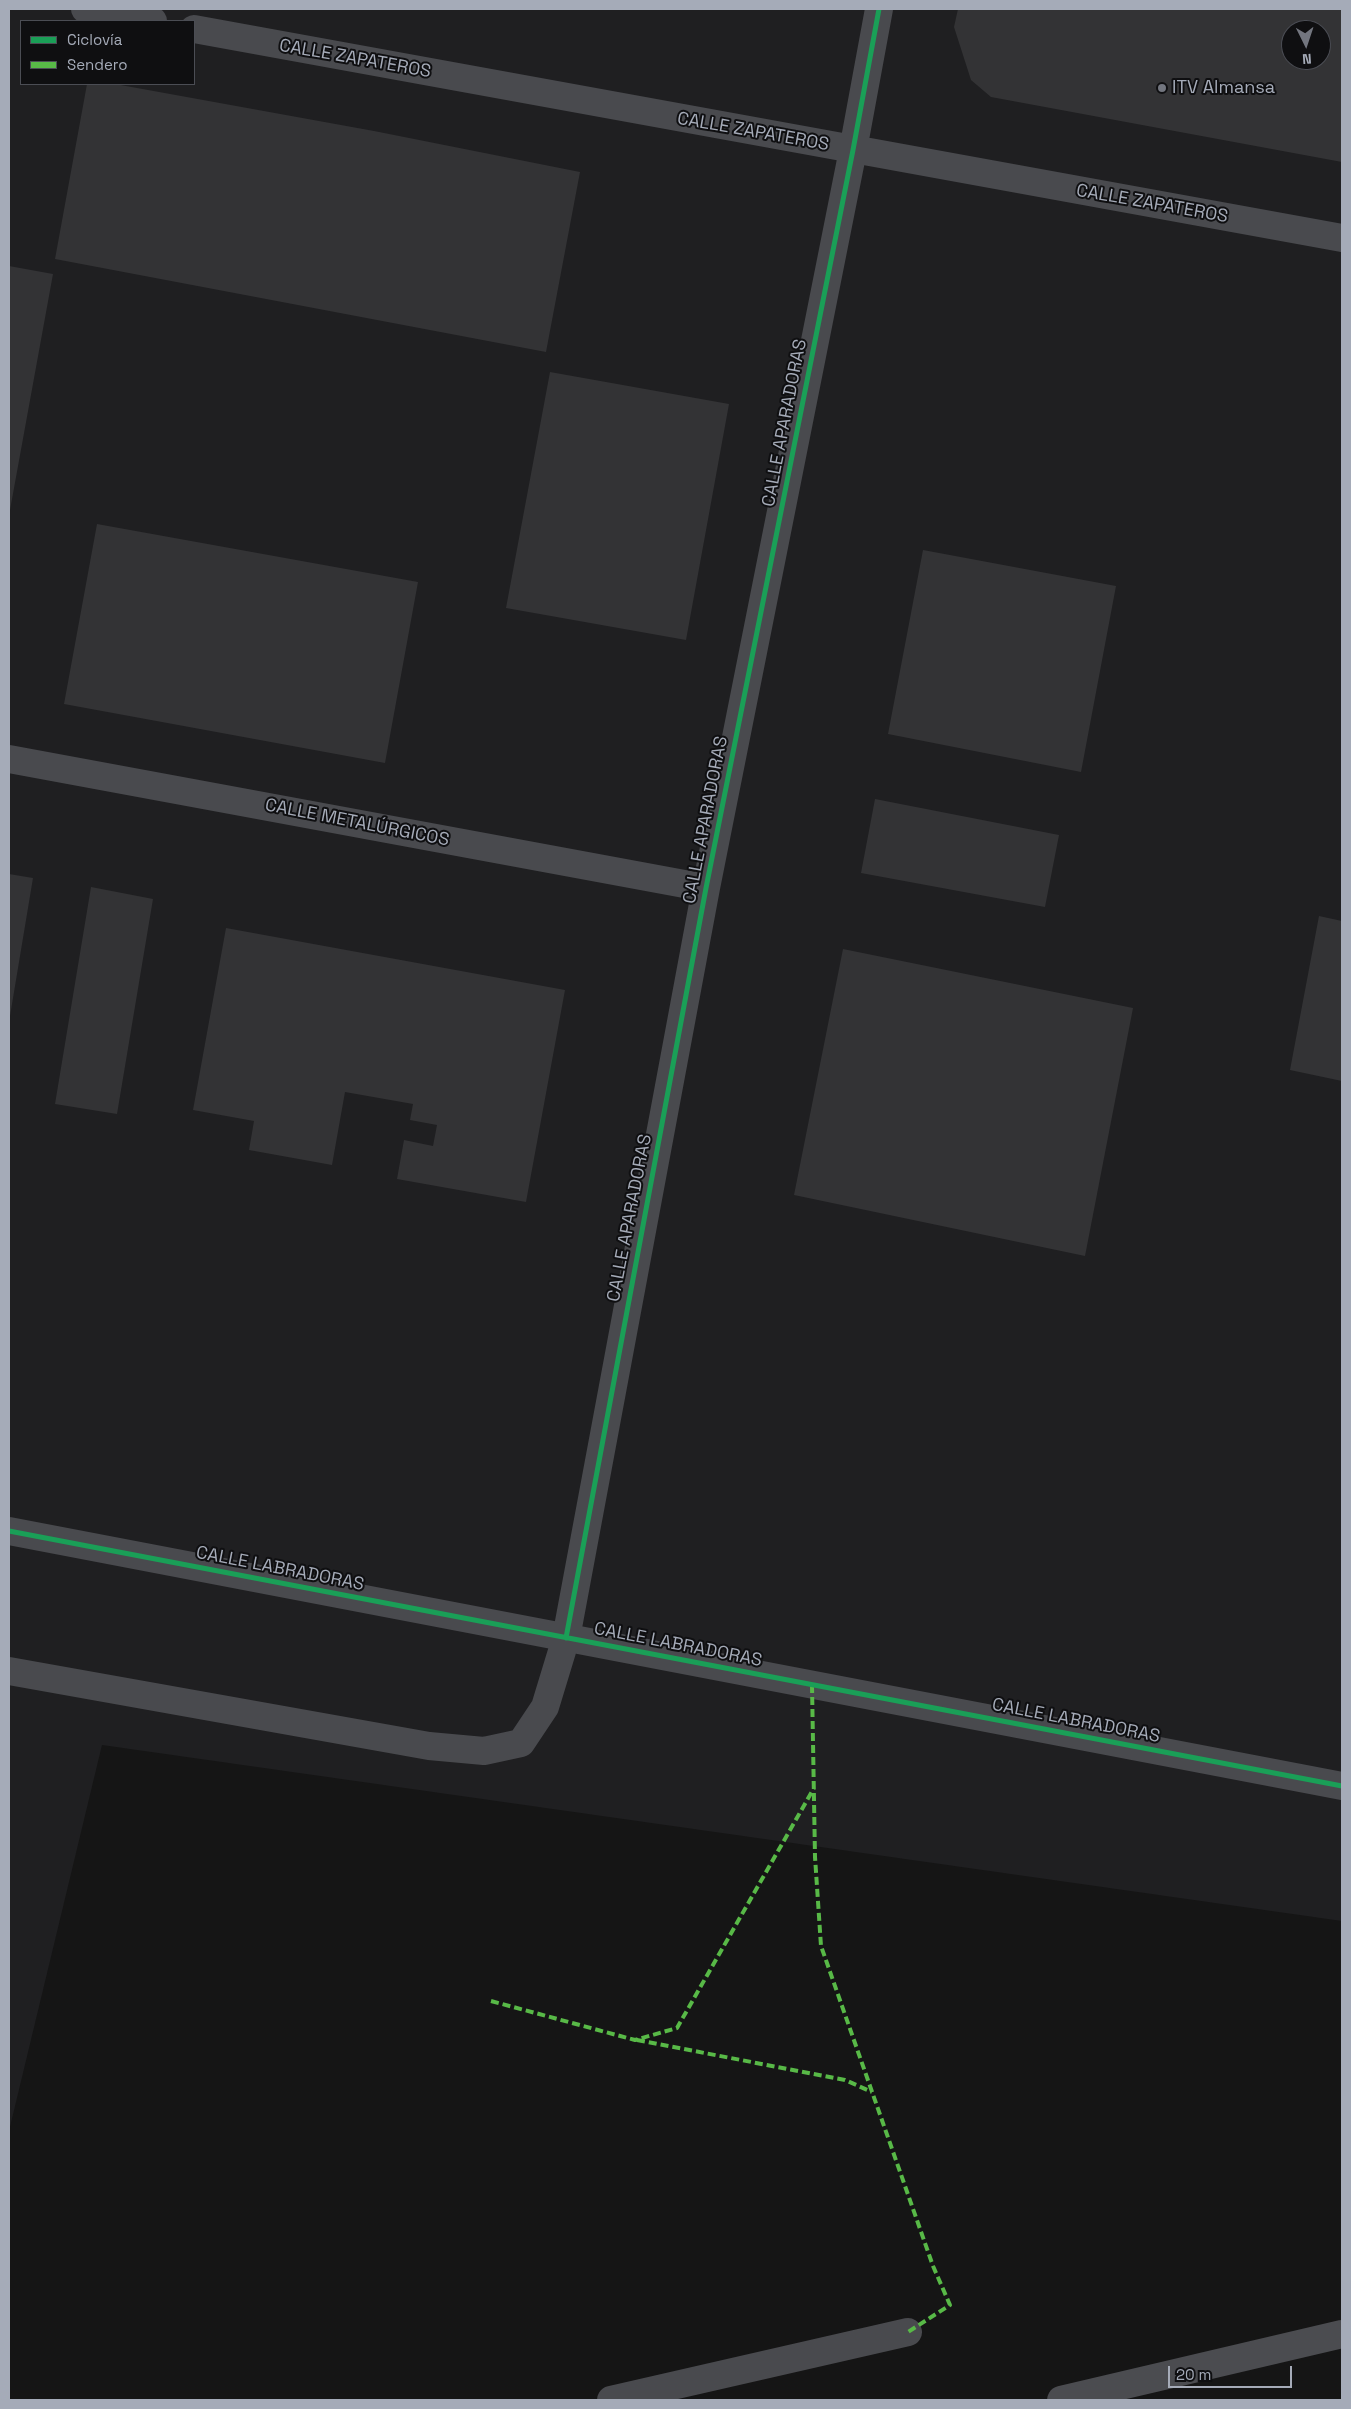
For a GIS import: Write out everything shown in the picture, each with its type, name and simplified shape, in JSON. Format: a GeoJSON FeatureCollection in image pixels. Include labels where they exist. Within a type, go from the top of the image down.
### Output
{"type":"FeatureCollection","features":[{"type":"Feature","properties":{"kind":"highway"},"geometry":{"type":"LineString","coordinates":[[1061,2400],[1342,2334]]}},
{"type":"Feature","properties":{"kind":"street"},"geometry":{"type":"LineString","coordinates":[[85,9],[146,20]]}},
{"type":"Feature","properties":{"kind":"street","name":"CALLE APARADORAS"},"geometry":{"type":"LineString","coordinates":[[9,1671],[429,1746],[484,1751],[521,1743],[545,1707],[566,1638],[706,888],[853,150],[879,9]]}},
{"type":"Feature","properties":{"kind":"street","name":"CALLE ZAPATEROS"},"geometry":{"type":"LineString","coordinates":[[195,29],[1342,238]]}},
{"type":"Feature","properties":{"kind":"street","name":"CALLE METALÚRGICOS"},"geometry":{"type":"LineString","coordinates":[[9,759],[706,888]]}},
{"type":"Feature","properties":{"kind":"street","name":"CALLE LABRADORAS"},"geometry":{"type":"LineString","coordinates":[[9,1532],[1342,1786]]}},
{"type":"Feature","properties":{"kind":"street"},"geometry":{"type":"LineString","coordinates":[[611,2400],[908,2332]]}},
{"type":"Feature","properties":{"kind":"shaded area"},"geometry":{"type":"Polygon","coordinates":[[[9,9],[1342,9],[1342,1921],[102,1745],[9,2131],[9,9]]]}},
{"type":"Feature","properties":{"kind":"building","name":"ITV Almansa"},"geometry":{"type":"Polygon","coordinates":[[[958,9],[1342,9],[1342,162],[991,97],[971,80],[954,27],[958,9]]]}},
{"type":"Feature","properties":{"kind":"building"},"geometry":{"type":"Polygon","coordinates":[[[87,85],[121,85],[374,131],[580,172],[546,352],[55,259],[87,85]]]}},
{"type":"Feature","properties":{"kind":"building"},"geometry":{"type":"Polygon","coordinates":[[[9,266],[53,274],[10,510],[9,510],[9,266]]]}},
{"type":"Feature","properties":{"kind":"building"},"geometry":{"type":"Polygon","coordinates":[[[550,372],[729,404],[686,640],[506,608],[550,372]]]}},
{"type":"Feature","properties":{"kind":"building"},"geometry":{"type":"Polygon","coordinates":[[[97,524],[418,582],[385,763],[64,704],[97,524]]]}},
{"type":"Feature","properties":{"kind":"building"},"geometry":{"type":"Polygon","coordinates":[[[923,550],[1116,586],[1081,772],[888,734],[923,550]]]}},
{"type":"Feature","properties":{"kind":"building"},"geometry":{"type":"Polygon","coordinates":[[[875,799],[1059,835],[1045,907],[861,873],[875,799]]]}},
{"type":"Feature","properties":{"kind":"building"},"geometry":{"type":"Polygon","coordinates":[[[9,874],[33,878],[10,1016],[9,1016],[9,874]]]}},
{"type":"Feature","properties":{"kind":"building"},"geometry":{"type":"Polygon","coordinates":[[[91,887],[153,899],[117,1114],[55,1104],[91,887]]]}},
{"type":"Feature","properties":{"kind":"building"},"geometry":{"type":"Polygon","coordinates":[[[1319,916],[1342,921],[1342,1081],[1290,1070],[1319,916]]]}},
{"type":"Feature","properties":{"kind":"building"},"geometry":{"type":"Polygon","coordinates":[[[226,928],[565,990],[526,1202],[397,1179],[404,1140],[433,1146],[437,1125],[410,1120],[413,1104],[345,1092],[332,1165],[249,1150],[254,1121],[193,1110],[226,928]]]}},
{"type":"Feature","properties":{"kind":"building"},"geometry":{"type":"Polygon","coordinates":[[[843,949],[1133,1008],[1085,1256],[794,1195],[843,949]]]}},
{"type":"Feature","properties":{"kind":"marked path"},"geometry":{"type":"LineString","coordinates":[[812,1685],[815,1857],[821,1946],[933,2266],[950,2305],[908,2332]]}},
{"type":"Feature","properties":{"kind":"marked path"},"geometry":{"type":"LineString","coordinates":[[491,2001],[635,2040],[677,2028],[814,1788]]}},
{"type":"Feature","properties":{"kind":"marked path"},"geometry":{"type":"LineString","coordinates":[[637,2040],[845,2080],[872,2092]]}},
{"type":"Feature","properties":{"kind":"cycle path"},"geometry":{"type":"LineString","coordinates":[[566,1638],[706,888],[853,150],[879,9]]}},
{"type":"Feature","properties":{"kind":"cycle path"},"geometry":{"type":"LineString","coordinates":[[9,1531],[1342,1786]]}},
{"type":"Feature","properties":{"kind":"place","name":"ITV Almansa"},"geometry":{"type":"Point","coordinates":[1162,88]}}]}
